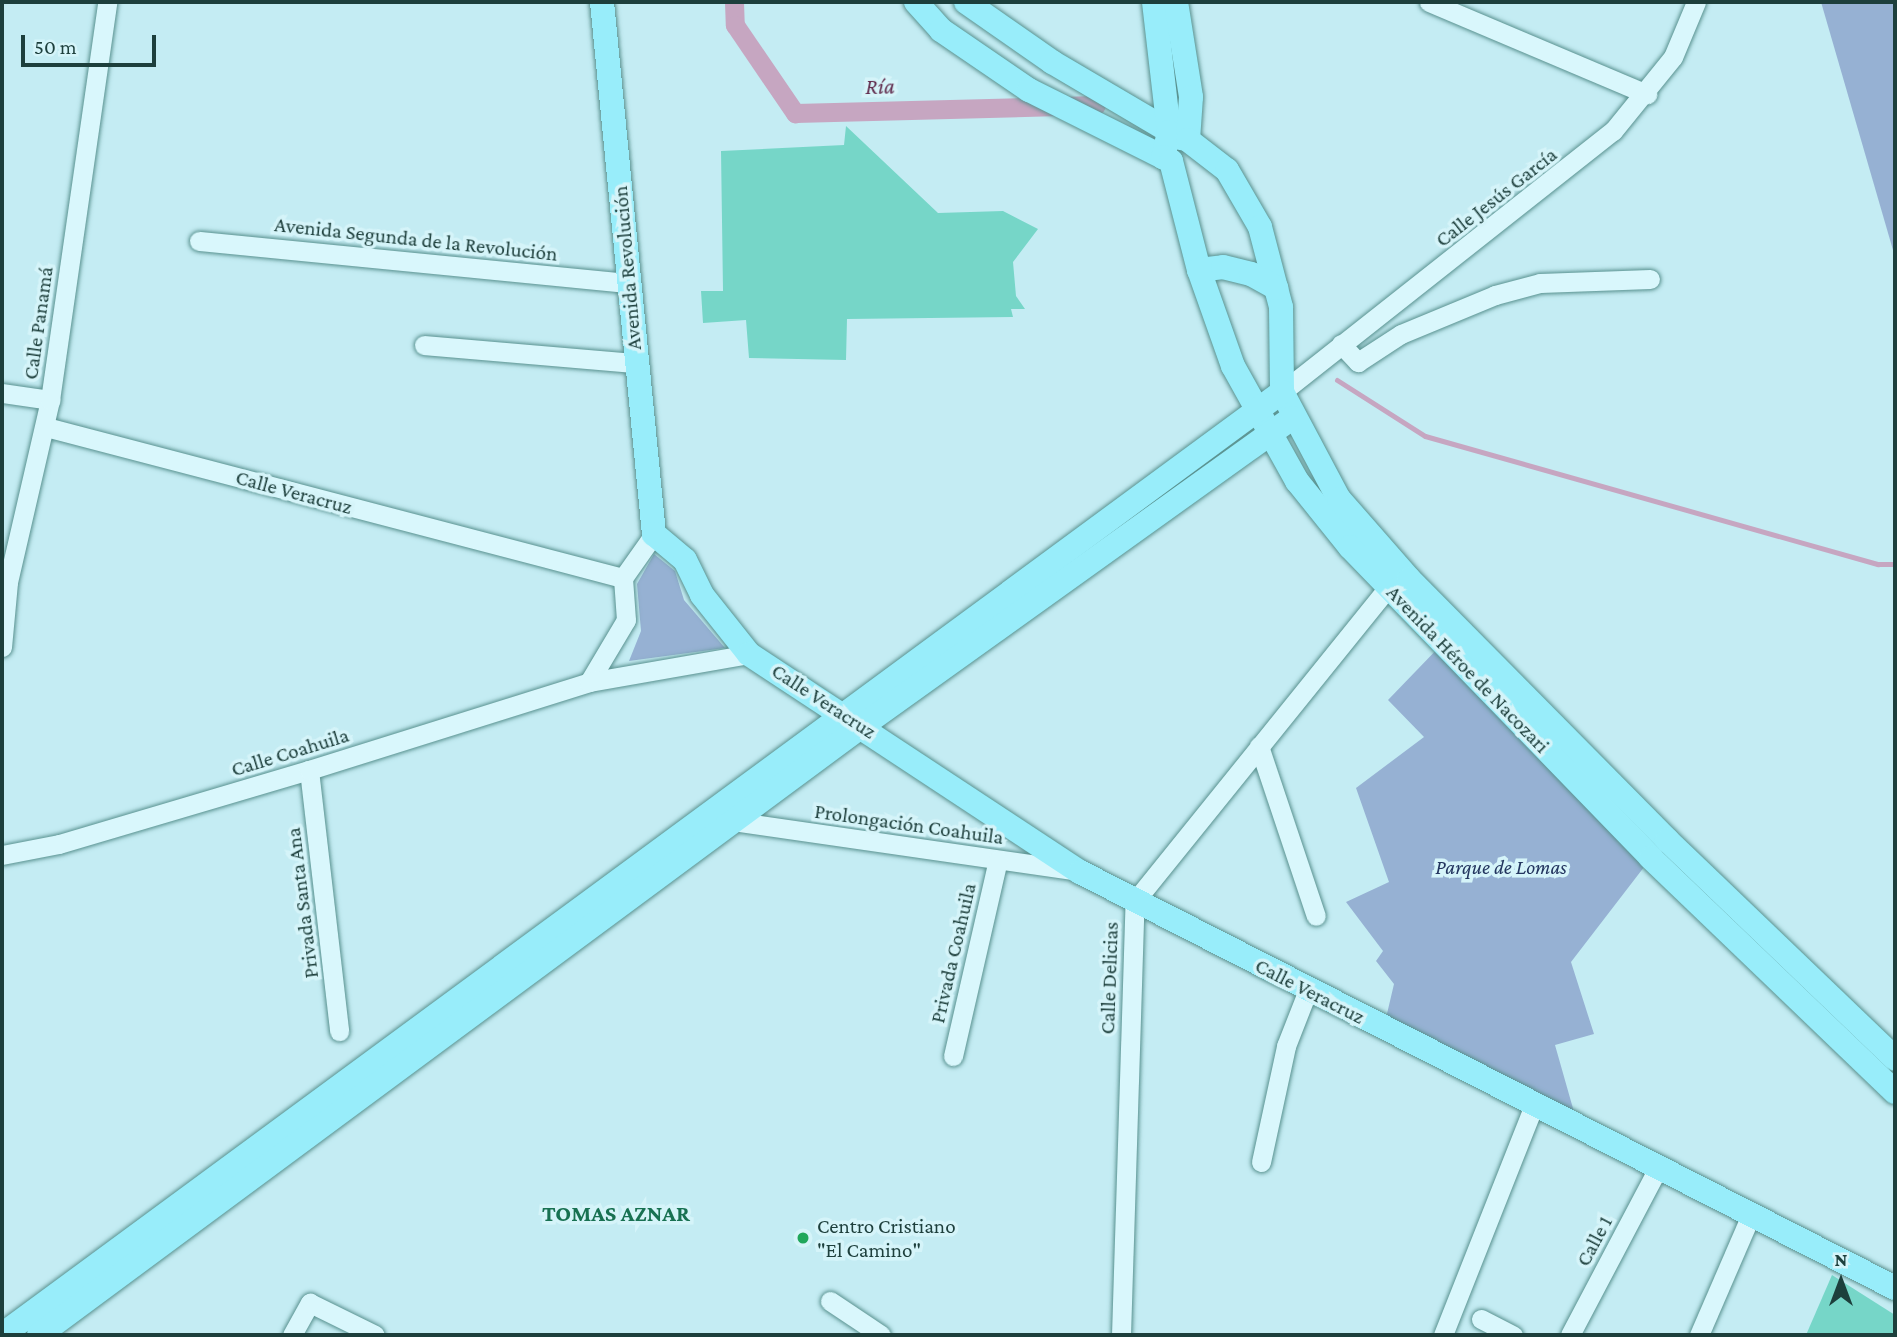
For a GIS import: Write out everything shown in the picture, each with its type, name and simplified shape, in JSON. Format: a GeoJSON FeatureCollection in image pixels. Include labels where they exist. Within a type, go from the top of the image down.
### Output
{"type":"FeatureCollection","features":[{"type":"Feature","properties":{"kind":"main road","name":"Avenida Revolución"},"geometry":{"type":"LineString","coordinates":[[602,2],[654,534]]}},
{"type":"Feature","properties":{"kind":"main road"},"geometry":{"type":"LineString","coordinates":[[916,2],[941,30],[1029,90],[1167,159]]}},
{"type":"Feature","properties":{"kind":"main road"},"geometry":{"type":"LineString","coordinates":[[966,2],[987,21],[1179,136]]}},
{"type":"Feature","properties":{"kind":"main road","name":"Avenida Héroe de Nacozari"},"geometry":{"type":"LineString","coordinates":[[1154,2],[1179,136],[1227,170],[1260,227],[1276,288],[1285,352],[1282,392],[1292,418],[1339,499],[1399,583]]}},
{"type":"Feature","properties":{"kind":"main road","name":"Avenida Héroe de Nacozari"},"geometry":{"type":"LineString","coordinates":[[1176,2],[1191,97],[1179,136],[1167,159],[1199,270],[1233,366],[1267,436],[1297,481],[1687,876],[1895,1092]]}},
{"type":"Feature","properties":{"kind":"main road"},"geometry":{"type":"LineString","coordinates":[[1199,270],[1223,267],[1251,274],[1276,288]]}},
{"type":"Feature","properties":{"kind":"main road"},"geometry":{"type":"LineString","coordinates":[[2,1335],[841,712],[1282,392]]}},
{"type":"Feature","properties":{"kind":"main road"},"geometry":{"type":"LineString","coordinates":[[38,1335],[732,821],[1292,418]]}},
{"type":"Feature","properties":{"kind":"main road"},"geometry":{"type":"LineString","coordinates":[[654,534],[685,560],[702,595],[749,654]]}},
{"type":"Feature","properties":{"kind":"main road","name":"Calle Veracruz"},"geometry":{"type":"LineString","coordinates":[[749,654],[841,712],[1080,872],[1895,1288]]}},
{"type":"Feature","properties":{"kind":"main road","name":"Avenida Héroe de Nacozari"},"geometry":{"type":"LineString","coordinates":[[1687,876],[1895,1059]]}},
{"type":"Feature","properties":{"kind":"street","name":"Calle Panamá"},"geometry":{"type":"LineString","coordinates":[[2,647],[8,582],[46,427],[107,2]]}},
{"type":"Feature","properties":{"kind":"street"},"geometry":{"type":"LineString","coordinates":[[1429,2],[1647,94]]}},
{"type":"Feature","properties":{"kind":"street","name":"Calle Jesús García"},"geometry":{"type":"LineString","coordinates":[[1282,392],[1539,194],[1613,131],[1647,94],[1673,57],[1696,2]]}},
{"type":"Feature","properties":{"kind":"street","name":"Avenida Segunda de la Revolución"},"geometry":{"type":"LineString","coordinates":[[199,241],[628,282]]}},
{"type":"Feature","properties":{"kind":"street"},"geometry":{"type":"LineString","coordinates":[[1342,344],[1358,362],[1412,328],[1495,295],[1541,283],[1650,279]]}},
{"type":"Feature","properties":{"kind":"street"},"geometry":{"type":"LineString","coordinates":[[424,345],[636,363]]}},
{"type":"Feature","properties":{"kind":"street"},"geometry":{"type":"LineString","coordinates":[[2,393],[50,400]]}},
{"type":"Feature","properties":{"kind":"street","name":"Calle Veracruz"},"geometry":{"type":"LineString","coordinates":[[46,427],[623,578]]}},
{"type":"Feature","properties":{"kind":"street"},"geometry":{"type":"LineString","coordinates":[[589,682],[626,620],[623,578],[654,534]]}},
{"type":"Feature","properties":{"kind":"street","name":"Calle Delicias"},"geometry":{"type":"LineString","coordinates":[[1121,1335],[1135,901],[1259,746],[1399,583]]}},
{"type":"Feature","properties":{"kind":"street","name":"Calle Coahuila"},"geometry":{"type":"LineString","coordinates":[[2,855],[44,848],[309,771],[589,682],[749,654]]}},
{"type":"Feature","properties":{"kind":"street"},"geometry":{"type":"LineString","coordinates":[[1259,746],[1317,916]]}},
{"type":"Feature","properties":{"kind":"street","name":"Privada Santa Ana"},"geometry":{"type":"LineString","coordinates":[[309,771],[340,1031]]}},
{"type":"Feature","properties":{"kind":"street","name":"Prolongación Coahuila"},"geometry":{"type":"LineString","coordinates":[[732,821],[1080,872]]}},
{"type":"Feature","properties":{"kind":"street","name":"Privada Coahuila"},"geometry":{"type":"LineString","coordinates":[[953,1056],[998,860]]}},
{"type":"Feature","properties":{"kind":"street"},"geometry":{"type":"LineString","coordinates":[[1261,1162],[1286,1046],[1308,990]]}},
{"type":"Feature","properties":{"kind":"street"},"geometry":{"type":"LineString","coordinates":[[1443,1335],[1460,1281],[1534,1105]]}},
{"type":"Feature","properties":{"kind":"street","name":"Calle 1"},"geometry":{"type":"LineString","coordinates":[[1570,1335],[1658,1168]]}},
{"type":"Feature","properties":{"kind":"street"},"geometry":{"type":"LineString","coordinates":[[1699,1335],[1751,1215]]}},
{"type":"Feature","properties":{"kind":"street"},"geometry":{"type":"LineString","coordinates":[[830,1301],[881,1335]]}},
{"type":"Feature","properties":{"kind":"street"},"geometry":{"type":"LineString","coordinates":[[292,1335],[310,1303],[375,1335]]}},
{"type":"Feature","properties":{"kind":"street"},"geometry":{"type":"LineString","coordinates":[[1481,1319],[1513,1335]]}},
{"type":"Feature","properties":{"kind":"green space"},"geometry":{"type":"Polygon","coordinates":[[[1821,2],[1895,2],[1895,257],[1821,2]]]}},
{"type":"Feature","properties":{"kind":"green space"},"geometry":{"type":"Polygon","coordinates":[[[654,554],[675,571],[684,600],[725,648],[629,661],[641,631],[637,584],[654,554]]]}},
{"type":"Feature","properties":{"kind":"green space","name":"Parque de Lomas"},"geometry":{"type":"Polygon","coordinates":[[[1443,643],[1651,858],[1571,962],[1594,1034],[1555,1045],[1576,1119],[1386,1018],[1394,984],[1376,961],[1383,951],[1346,902],[1389,882],[1356,788],[1424,737],[1388,700],[1443,643]]]}},
{"type":"Feature","properties":{"kind":"building"},"geometry":{"type":"Polygon","coordinates":[[[846,126],[938,213],[1003,211],[1038,229],[1013,262],[1016,296],[1025,309],[1011,309],[1013,317],[847,319],[846,360],[749,358],[746,320],[703,323],[701,291],[723,291],[721,151],[844,145],[846,126]]]}},
{"type":"Feature","properties":{"kind":"building"},"geometry":{"type":"Polygon","coordinates":[[[1832,1275],[1895,1315],[1895,1335],[1806,1335],[1832,1275]]]}},
{"type":"Feature","properties":{"kind":"waterway","name":"Ría"},"geometry":{"type":"LineString","coordinates":[[734,2],[735,25],[795,113],[1096,105]]}},
{"type":"Feature","properties":{"kind":"waterway"},"geometry":{"type":"LineString","coordinates":[[1337,380],[1425,436],[1878,564],[1895,564]]}},
{"type":"Feature","properties":{"kind":"place","name":"Centro Cristiano \"El Camino\""},"geometry":{"type":"Point","coordinates":[803,1238]}},
{"type":"Feature","properties":{"kind":"district","name":"TOMAS AZNAR"},"geometry":{"type":"Point","coordinates":[616,1213]}}]}
